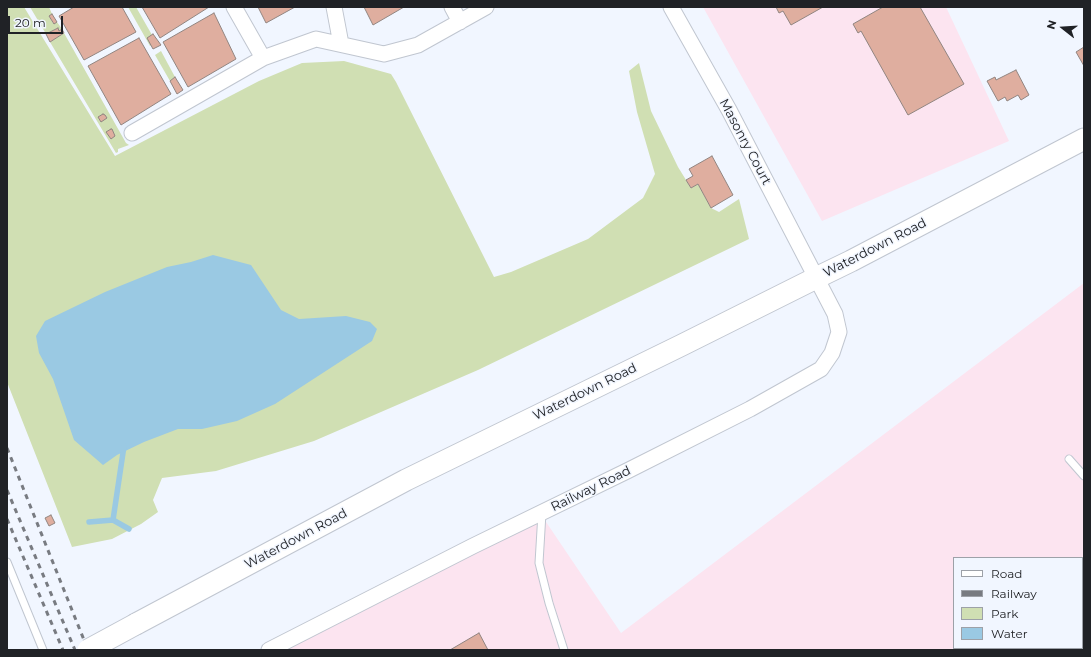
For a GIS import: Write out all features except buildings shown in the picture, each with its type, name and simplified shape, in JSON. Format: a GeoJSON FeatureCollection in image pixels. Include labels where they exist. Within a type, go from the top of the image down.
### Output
{"type":"FeatureCollection","features":[{"type":"Feature","properties":{"kind":"main road","name":"Waterdown Road"},"geometry":{"type":"LineString","coordinates":[[88,650],[406,480],[851,261],[1084,139]]}},
{"type":"Feature","properties":{"kind":"street"},"geometry":{"type":"LineString","coordinates":[[234,7],[263,58]]}},
{"type":"Feature","properties":{"kind":"street"},"geometry":{"type":"LineString","coordinates":[[334,7],[341,44]]}},
{"type":"Feature","properties":{"kind":"street"},"geometry":{"type":"LineString","coordinates":[[452,7],[460,22]]}},
{"type":"Feature","properties":{"kind":"street"},"geometry":{"type":"LineString","coordinates":[[132,133],[263,58],[316,39],[384,54],[418,45],[486,7]]}},
{"type":"Feature","properties":{"kind":"street","name":"Masonry Court"},"geometry":{"type":"LineString","coordinates":[[671,7],[728,110],[816,278]]}},
{"type":"Feature","properties":{"kind":"street","name":"Railway Road"},"geometry":{"type":"LineString","coordinates":[[269,650],[473,546],[743,413],[821,369],[832,353],[839,332],[835,314],[816,278]]}},
{"type":"Feature","properties":{"kind":"lane"},"geometry":{"type":"LineString","coordinates":[[1069,459],[1084,476]]}},
{"type":"Feature","properties":{"kind":"lane"},"geometry":{"type":"LineString","coordinates":[[542,513],[539,563],[549,603],[564,650]]}},
{"type":"Feature","properties":{"kind":"lane"},"geometry":{"type":"LineString","coordinates":[[7,562],[43,650]]}},
{"type":"Feature","properties":{"kind":"shaded area"},"geometry":{"type":"Polygon","coordinates":[[[703,7],[946,7],[1009,141],[822,221],[703,7]]]}},
{"type":"Feature","properties":{"kind":"shaded area"},"geometry":{"type":"Polygon","coordinates":[[[1084,283],[1084,650],[275,650],[542,516],[621,633],[1084,283]]]}},
{"type":"Feature","properties":{"kind":"green space"},"geometry":{"type":"Polygon","coordinates":[[[7,7],[24,7],[115,156],[259,81],[302,63],[344,61],[391,74],[494,277],[511,272],[588,239],[643,198],[655,174],[637,112],[629,71],[639,63],[651,111],[678,167],[691,188],[698,184],[711,208],[719,212],[739,199],[749,239],[478,370],[314,441],[216,471],[162,478],[153,500],[158,512],[141,524],[112,539],[72,547],[7,382],[7,7]]]}},
{"type":"Feature","properties":{"kind":"green space"},"geometry":{"type":"Polygon","coordinates":[[[30,7],[49,7],[52,14],[49,16],[53,23],[57,22],[62,29],[59,31],[58,28],[46,34],[30,7]]]}},
{"type":"Feature","properties":{"kind":"green space"},"geometry":{"type":"Polygon","coordinates":[[[128,7],[136,7],[152,35],[152,45],[150,46],[128,7]]]}},
{"type":"Feature","properties":{"kind":"green space"},"geometry":{"type":"Polygon","coordinates":[[[64,33],[126,143],[129,145],[118,149],[118,152],[116,153],[50,42],[64,33]]]}},
{"type":"Feature","properties":{"kind":"green space"},"geometry":{"type":"Polygon","coordinates":[[[161,51],[175,77],[170,81],[155,55],[161,51]]]}},
{"type":"Feature","properties":{"kind":"water"},"geometry":{"type":"Polygon","coordinates":[[[213,255],[251,265],[281,310],[299,319],[346,316],[370,322],[377,329],[372,341],[275,404],[237,421],[202,429],[178,429],[144,442],[117,455],[103,465],[74,440],[53,379],[39,353],[36,336],[45,321],[105,292],[167,267],[191,262],[213,255]]]}},
{"type":"Feature","properties":{"kind":"waterway"},"geometry":{"type":"LineString","coordinates":[[113,520],[124,446]]}},
{"type":"Feature","properties":{"kind":"waterway"},"geometry":{"type":"LineString","coordinates":[[89,522],[113,520],[129,529]]}},
{"type":"Feature","properties":{"kind":"railway"},"geometry":{"type":"LineString","coordinates":[[7,448],[88,650]]}},
{"type":"Feature","properties":{"kind":"railway"},"geometry":{"type":"LineString","coordinates":[[7,490],[75,650]]}},
{"type":"Feature","properties":{"kind":"railway"},"geometry":{"type":"LineString","coordinates":[[7,519],[63,650]]}}]}
